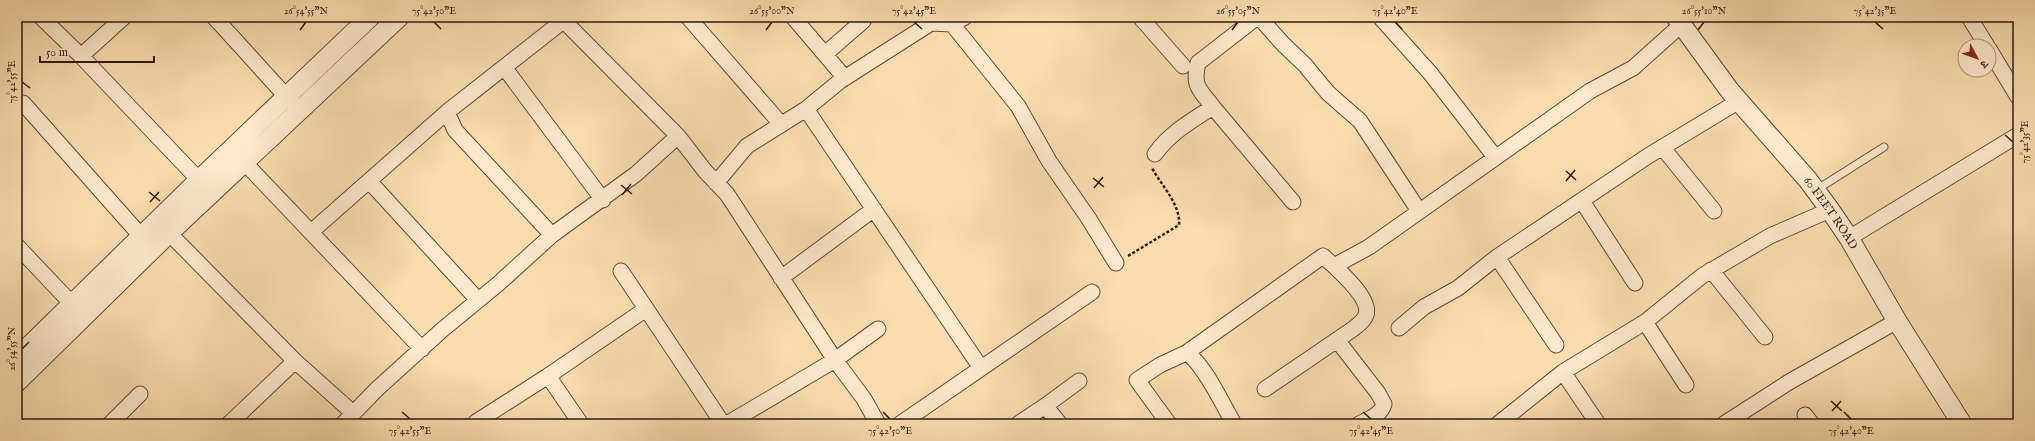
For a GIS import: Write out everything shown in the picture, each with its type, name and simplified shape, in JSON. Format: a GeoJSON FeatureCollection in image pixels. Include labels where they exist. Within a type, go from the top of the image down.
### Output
{"type":"FeatureCollection","features":[{"type":"Feature","properties":{"kind":"street"},"geometry":{"type":"LineString","coordinates":[[41,17],[81,56],[199,180]]}},
{"type":"Feature","properties":{"kind":"street"},"geometry":{"type":"LineString","coordinates":[[81,56],[124,17]]}},
{"type":"Feature","properties":{"kind":"street"},"geometry":{"type":"LineString","coordinates":[[214,17],[299,110]]}},
{"type":"Feature","properties":{"kind":"street"},"geometry":{"type":"LineString","coordinates":[[17,358],[141,236],[370,17]]}},
{"type":"Feature","properties":{"kind":"street"},"geometry":{"type":"LineString","coordinates":[[17,382],[169,233],[399,17]]}},
{"type":"Feature","properties":{"kind":"street"},"geometry":{"type":"LineString","coordinates":[[688,17],[781,124]]}},
{"type":"Feature","properties":{"kind":"street"},"geometry":{"type":"LineString","coordinates":[[793,17],[845,78]]}},
{"type":"Feature","properties":{"kind":"street"},"geometry":{"type":"LineString","coordinates":[[825,54],[863,21],[865,17]]}},
{"type":"Feature","properties":{"kind":"street"},"geometry":{"type":"LineString","coordinates":[[1140,17],[1183,66]]}},
{"type":"Feature","properties":{"kind":"street"},"geometry":{"type":"LineString","coordinates":[[1294,202],[1196,85],[1195,75],[1198,63],[1258,17],[1305,65],[1328,93],[1360,121],[1419,211]]}},
{"type":"Feature","properties":{"kind":"street"},"geometry":{"type":"LineString","coordinates":[[1380,17],[1431,74],[1495,157]]}},
{"type":"Feature","properties":{"kind":"street"},"geometry":{"type":"LineString","coordinates":[[1969,17],[1982,38]]}},
{"type":"Feature","properties":{"kind":"street"},"geometry":{"type":"LineString","coordinates":[[311,232],[447,112],[562,19],[678,136],[716,183],[727,194],[835,360],[864,399],[878,424]]}},
{"type":"Feature","properties":{"kind":"street"},"geometry":{"type":"LineString","coordinates":[[716,183],[747,146],[806,109],[845,78],[931,23],[958,21],[1018,106],[1049,161],[1116,263]]}},
{"type":"Feature","properties":{"kind":"street"},"geometry":{"type":"LineString","coordinates":[[1334,266],[1369,247],[1590,91],[1633,68],[1679,21]]}},
{"type":"Feature","properties":{"kind":"street","name":"60 FEET ROAD"},"geometry":{"type":"LineString","coordinates":[[1679,21],[1739,101],[1816,190],[1849,238],[1897,321],[1962,424]]}},
{"type":"Feature","properties":{"kind":"street"},"geometry":{"type":"LineString","coordinates":[[1997,62],[2018,97]]}},
{"type":"Feature","properties":{"kind":"street"},"geometry":{"type":"LineString","coordinates":[[504,67],[602,200]]}},
{"type":"Feature","properties":{"kind":"street"},"geometry":{"type":"LineString","coordinates":[[1399,328],[1424,307],[1458,288],[1497,257],[1662,147],[1739,101]]}},
{"type":"Feature","properties":{"kind":"street"},"geometry":{"type":"LineString","coordinates":[[17,104],[23,103],[141,236]]}},
{"type":"Feature","properties":{"kind":"street"},"geometry":{"type":"LineString","coordinates":[[1155,154],[1162,144],[1213,107]]}},
{"type":"Feature","properties":{"kind":"street"},"geometry":{"type":"LineString","coordinates":[[806,109],[981,368]]}},
{"type":"Feature","properties":{"kind":"street"},"geometry":{"type":"LineString","coordinates":[[447,112],[456,130],[552,235]]}},
{"type":"Feature","properties":{"kind":"street"},"geometry":{"type":"LineString","coordinates":[[1849,238],[2018,135]]}},
{"type":"Feature","properties":{"kind":"street"},"geometry":{"type":"LineString","coordinates":[[343,424],[422,348],[552,235],[636,174],[678,136]]}},
{"type":"Feature","properties":{"kind":"street"},"geometry":{"type":"LineString","coordinates":[[1662,147],[1714,210]]}},
{"type":"Feature","properties":{"kind":"street"},"geometry":{"type":"LineString","coordinates":[[244,162],[422,348]]}},
{"type":"Feature","properties":{"kind":"street"},"geometry":{"type":"LineString","coordinates":[[369,181],[478,300]]}},
{"type":"Feature","properties":{"kind":"street"},"geometry":{"type":"LineString","coordinates":[[1582,201],[1635,283]]}},
{"type":"Feature","properties":{"kind":"street"},"geometry":{"type":"LineString","coordinates":[[781,278],[874,209]]}},
{"type":"Feature","properties":{"kind":"street"},"geometry":{"type":"LineString","coordinates":[[1498,424],[1563,372],[1645,322],[1712,270],[1770,236],[1830,210]]}},
{"type":"Feature","properties":{"kind":"street"},"geometry":{"type":"LineString","coordinates":[[169,233],[295,362],[353,413]]}},
{"type":"Feature","properties":{"kind":"street"},"geometry":{"type":"LineString","coordinates":[[17,246],[72,304]]}},
{"type":"Feature","properties":{"kind":"street"},"geometry":{"type":"LineString","coordinates":[[1169,424],[1138,380],[1160,365],[1186,353],[1323,256],[1361,294],[1366,305],[1366,314],[1363,321],[1265,389]]}},
{"type":"Feature","properties":{"kind":"street"},"geometry":{"type":"LineString","coordinates":[[1497,257],[1556,345]]}},
{"type":"Feature","properties":{"kind":"street"},"geometry":{"type":"LineString","coordinates":[[1712,270],[1765,337]]}},
{"type":"Feature","properties":{"kind":"street"},"geometry":{"type":"LineString","coordinates":[[621,271],[723,424]]}},
{"type":"Feature","properties":{"kind":"street"},"geometry":{"type":"LineString","coordinates":[[900,424],[1092,292]]}},
{"type":"Feature","properties":{"kind":"street"},"geometry":{"type":"LineString","coordinates":[[476,422],[510,398],[548,376],[646,309]]}},
{"type":"Feature","properties":{"kind":"street"},"geometry":{"type":"LineString","coordinates":[[1724,424],[1789,382],[1897,321]]}},
{"type":"Feature","properties":{"kind":"street"},"geometry":{"type":"LineString","coordinates":[[1645,322],[1686,384]]}},
{"type":"Feature","properties":{"kind":"street"},"geometry":{"type":"LineString","coordinates":[[727,424],[835,360],[878,329]]}},
{"type":"Feature","properties":{"kind":"street"},"geometry":{"type":"LineString","coordinates":[[1337,340],[1378,393],[1384,404],[1378,413],[1359,424]]}},
{"type":"Feature","properties":{"kind":"street"},"geometry":{"type":"LineString","coordinates":[[1186,353],[1191,355],[1200,365],[1234,424]]}},
{"type":"Feature","properties":{"kind":"street"},"geometry":{"type":"LineString","coordinates":[[229,424],[295,362]]}},
{"type":"Feature","properties":{"kind":"street"},"geometry":{"type":"LineString","coordinates":[[1563,372],[1598,424]]}},
{"type":"Feature","properties":{"kind":"street"},"geometry":{"type":"LineString","coordinates":[[548,376],[580,424]]}},
{"type":"Feature","properties":{"kind":"street"},"geometry":{"type":"LineString","coordinates":[[1018,424],[1079,381]]}},
{"type":"Feature","properties":{"kind":"street"},"geometry":{"type":"LineString","coordinates":[[110,424],[140,394]]}},
{"type":"Feature","properties":{"kind":"street"},"geometry":{"type":"LineString","coordinates":[[1045,406],[1060,424]]}},
{"type":"Feature","properties":{"kind":"lane"},"geometry":{"type":"LineString","coordinates":[[1816,190],[1884,147]]}},
{"type":"Feature","properties":{"kind":"path"},"geometry":{"type":"LineString","coordinates":[[1116,263],[1178,225],[1179,218],[1177,210],[1151,168],[1155,154]]}}]}
